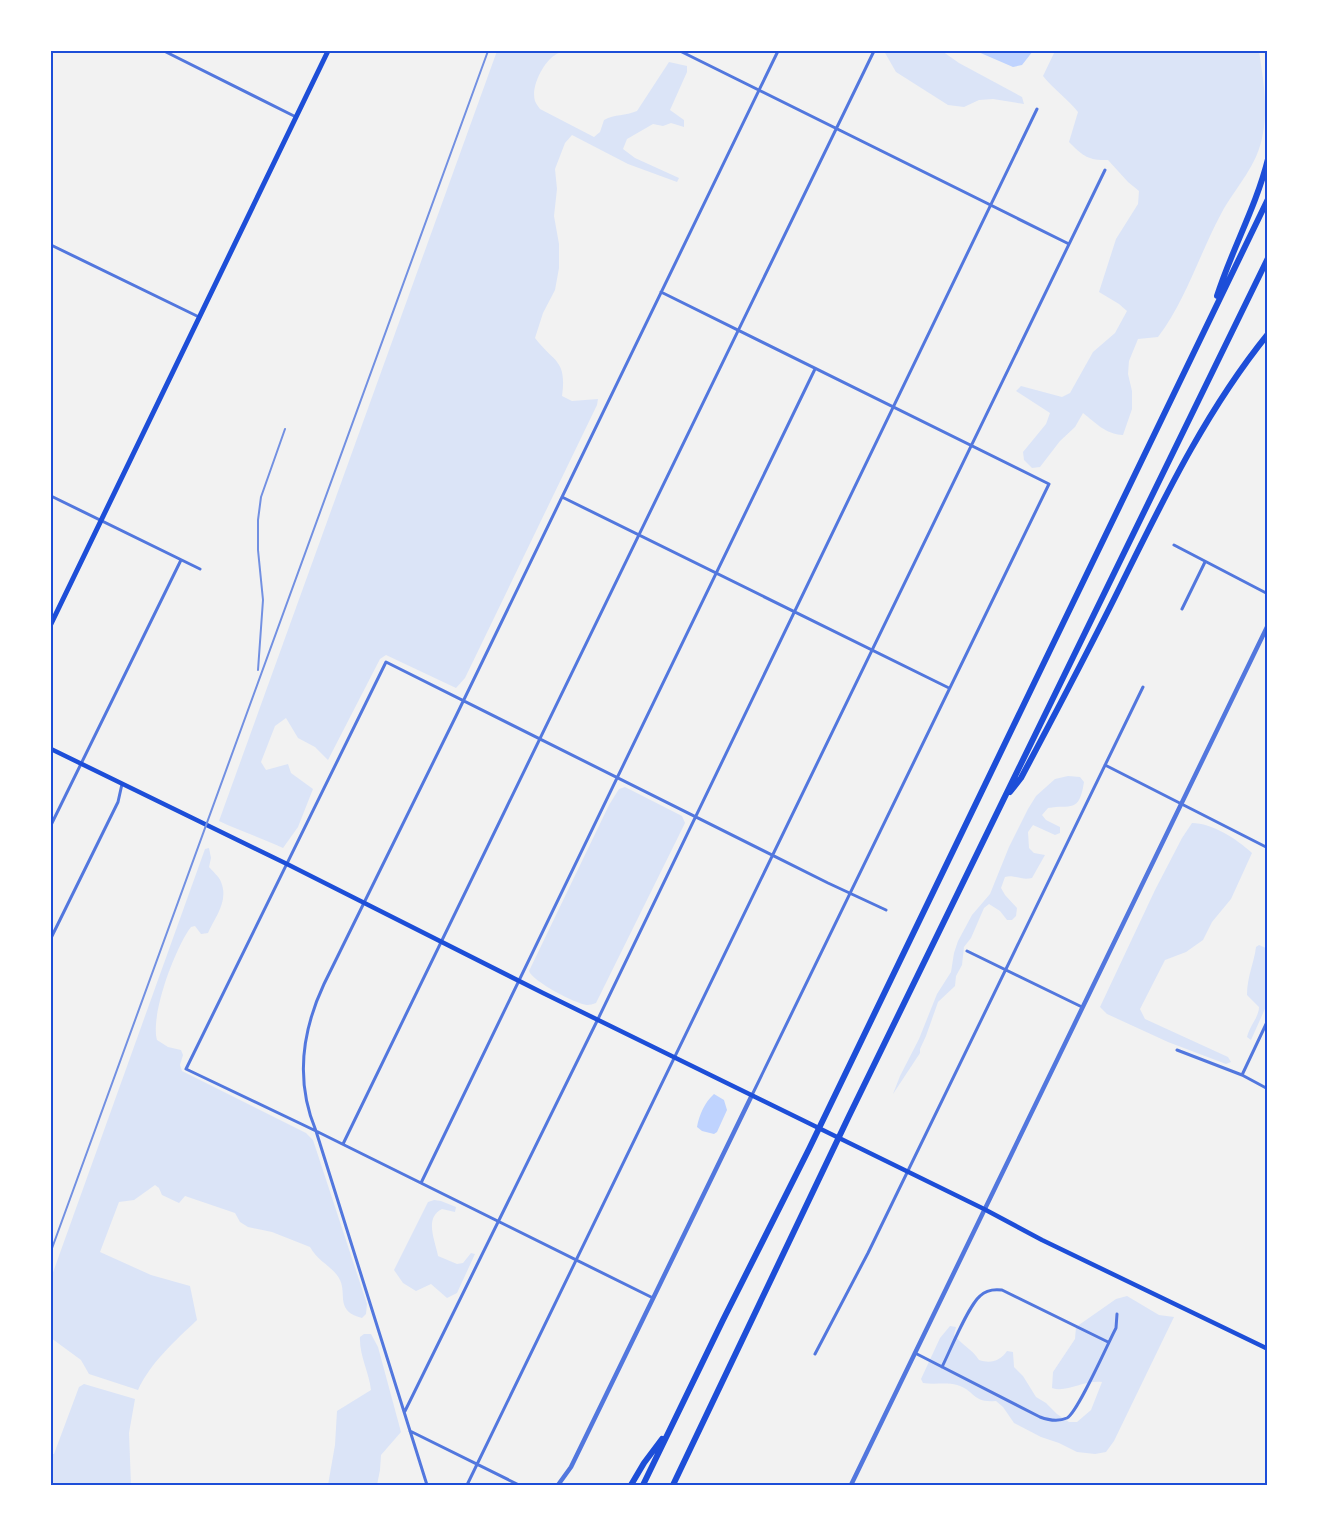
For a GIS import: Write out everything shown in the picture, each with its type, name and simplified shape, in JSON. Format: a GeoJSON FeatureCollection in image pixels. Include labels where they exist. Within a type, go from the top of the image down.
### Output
{"type":"FeatureCollection","features":[{"type":"Feature","properties":{"kind":"highway"},"geometry":{"type":"LineString","coordinates":[[1210,317],[1224,274],[1262,184],[1268,159]]}},
{"type":"Feature","properties":{"kind":"highway"},"geometry":{"type":"LineString","coordinates":[[643,1485],[829,1109],[1268,199]]}},
{"type":"Feature","properties":{"kind":"highway"},"geometry":{"type":"LineString","coordinates":[[674,1485],[849,1116],[1268,258]]}},
{"type":"Feature","properties":{"kind":"highway"},"geometry":{"type":"LineString","coordinates":[[1002,802],[1021,778],[1069,689],[1168,489],[1248,359],[1268,334]]}},
{"type":"Feature","properties":{"kind":"highway"},"geometry":{"type":"LineString","coordinates":[[631,1485],[644,1463],[672,1426]]}},
{"type":"Feature","properties":{"kind":"main road"},"geometry":{"type":"LineString","coordinates":[[51,624],[328,51]]}},
{"type":"Feature","properties":{"kind":"main road"},"geometry":{"type":"LineString","coordinates":[[51,749],[984,1209],[1051,1245],[1268,1349]]}},
{"type":"Feature","properties":{"kind":"street"},"geometry":{"type":"LineString","coordinates":[[164,51],[296,117]]}},
{"type":"Feature","properties":{"kind":"street"},"geometry":{"type":"LineString","coordinates":[[427,1485],[311,1118],[305,1085],[305,1037],[316,1000],[778,51]]}},
{"type":"Feature","properties":{"kind":"street"},"geometry":{"type":"LineString","coordinates":[[343,1144],[874,51]]}},
{"type":"Feature","properties":{"kind":"street"},"geometry":{"type":"LineString","coordinates":[[682,52],[1069,244]]}},
{"type":"Feature","properties":{"kind":"street"},"geometry":{"type":"LineString","coordinates":[[404,1412],[598,1019],[1037,109]]}},
{"type":"Feature","properties":{"kind":"street"},"geometry":{"type":"LineString","coordinates":[[467,1485],[969,446],[1105,170]]}},
{"type":"Feature","properties":{"kind":"street"},"geometry":{"type":"LineString","coordinates":[[51,245],[199,317]]}},
{"type":"Feature","properties":{"kind":"street"},"geometry":{"type":"LineString","coordinates":[[558,1485],[570,1467],[653,1298],[1049,484],[661,292]]}},
{"type":"Feature","properties":{"kind":"street"},"geometry":{"type":"LineString","coordinates":[[421,1183],[815,369]]}},
{"type":"Feature","properties":{"kind":"street"},"geometry":{"type":"LineString","coordinates":[[51,496],[200,569]]}},
{"type":"Feature","properties":{"kind":"street"},"geometry":{"type":"LineString","coordinates":[[562,497],[950,688]]}},
{"type":"Feature","properties":{"kind":"street"},"geometry":{"type":"LineString","coordinates":[[1174,545],[1268,594]]}},
{"type":"Feature","properties":{"kind":"street"},"geometry":{"type":"LineString","coordinates":[[51,825],[181,560]]}},
{"type":"Feature","properties":{"kind":"street"},"geometry":{"type":"LineString","coordinates":[[1182,609],[1205,561]]}},
{"type":"Feature","properties":{"kind":"street"},"geometry":{"type":"LineString","coordinates":[[851,1485],[1268,625]]}},
{"type":"Feature","properties":{"kind":"street"},"geometry":{"type":"LineString","coordinates":[[653,1298],[186,1069],[386,662],[886,910]]}},
{"type":"Feature","properties":{"kind":"street"},"geometry":{"type":"LineString","coordinates":[[815,1354],[868,1253],[1143,687]]}},
{"type":"Feature","properties":{"kind":"street"},"geometry":{"type":"LineString","coordinates":[[1105,765],[1268,848]]}},
{"type":"Feature","properties":{"kind":"street"},"geometry":{"type":"LineString","coordinates":[[51,938],[118,802],[122,784]]}},
{"type":"Feature","properties":{"kind":"street"},"geometry":{"type":"LineString","coordinates":[[967,951],[1082,1008]]}},
{"type":"Feature","properties":{"kind":"street"},"geometry":{"type":"LineString","coordinates":[[1242,1075],[1268,1020]]}},
{"type":"Feature","properties":{"kind":"street"},"geometry":{"type":"LineString","coordinates":[[1177,1050],[1242,1075],[1268,1089]]}},
{"type":"Feature","properties":{"kind":"street"},"geometry":{"type":"LineString","coordinates":[[942,1368],[975,1302],[985,1292],[993,1290],[1002,1290],[1108,1342]]}},
{"type":"Feature","properties":{"kind":"street"},"geometry":{"type":"LineString","coordinates":[[915,1353],[1040,1417],[1047,1420],[1058,1420],[1073,1413],[1116,1328],[1118,1314]]}},
{"type":"Feature","properties":{"kind":"street"},"geometry":{"type":"LineString","coordinates":[[410,1431],[519,1485]]}},
{"type":"Feature","properties":{"kind":"shaded area"},"geometry":{"type":"Polygon","coordinates":[[[497,51],[583,51],[562,52],[549,60],[537,80],[534,95],[535,102],[540,109],[594,137],[600,132],[604,120],[637,111],[669,62],[687,66],[687,72],[670,110],[684,120],[684,127],[671,123],[663,126],[653,124],[627,139],[623,149],[635,158],[679,178],[677,182],[628,164],[572,135],[565,143],[555,169],[557,189],[554,216],[559,244],[559,268],[555,290],[543,313],[535,338],[561,368],[562,396],[572,401],[598,399],[597,405],[465,678],[456,688],[386,655],[380,659],[328,760],[315,747],[298,738],[286,718],[275,726],[261,762],[266,770],[288,764],[291,773],[313,789],[298,827],[283,848],[219,821],[497,51]]]}},
{"type":"Feature","properties":{"kind":"shaded area"},"geometry":{"type":"Polygon","coordinates":[[[884,51],[942,51],[959,63],[1022,97],[1024,104],[993,99],[979,100],[964,107],[948,105],[896,72],[884,51]]]}},
{"type":"Feature","properties":{"kind":"shaded area"},"geometry":{"type":"Polygon","coordinates":[[[1055,51],[1259,51],[1265,113],[1263,133],[1256,156],[1221,214],[1177,308],[1158,337],[1138,339],[1129,361],[1128,374],[1132,391],[1132,409],[1123,435],[1106,430],[1083,413],[1075,427],[1060,441],[1040,467],[1032,468],[1024,460],[1023,452],[1046,424],[1050,413],[1016,391],[1021,386],[1062,397],[1070,393],[1093,352],[1115,333],[1127,311],[1099,292],[1116,239],[1138,204],[1139,191],[1108,160],[1086,156],[1069,142],[1078,112],[1043,76],[1055,51]]]}},
{"type":"Feature","properties":{"kind":"shaded area"},"geometry":{"type":"Polygon","coordinates":[[[1068,776],[1080,777],[1084,782],[1080,799],[1073,806],[1048,808],[1042,815],[1046,820],[1060,827],[1060,833],[1055,835],[1033,825],[1028,832],[1029,848],[1034,853],[1045,855],[1032,878],[1005,877],[1001,888],[1017,908],[1016,916],[1012,920],[1007,920],[1000,911],[989,904],[984,908],[971,938],[964,947],[962,965],[956,976],[955,986],[938,1002],[920,1053],[893,1094],[937,994],[951,972],[958,941],[972,915],[990,894],[1009,847],[1028,809],[1036,796],[1055,779],[1068,776]]]}},
{"type":"Feature","properties":{"kind":"shaded area"},"geometry":{"type":"Polygon","coordinates":[[[625,787],[682,816],[685,823],[596,1003],[587,1005],[555,991],[529,971],[609,805],[619,789],[625,787]]]}},
{"type":"Feature","properties":{"kind":"shaded area"},"geometry":{"type":"Polygon","coordinates":[[[1192,823],[1208,826],[1224,833],[1252,853],[1231,899],[1212,922],[1203,940],[1186,952],[1165,960],[1140,1009],[1145,1019],[1228,1057],[1231,1062],[1226,1064],[1168,1042],[1107,1014],[1100,1007],[1155,890],[1192,823]]]}},
{"type":"Feature","properties":{"kind":"shaded area"},"geometry":{"type":"Polygon","coordinates":[[[209,848],[211,858],[209,867],[221,882],[222,902],[208,933],[201,934],[195,926],[191,927],[178,950],[160,999],[157,1015],[157,1040],[168,1047],[181,1050],[182,1071],[306,1133],[313,1140],[367,1304],[366,1314],[362,1318],[348,1311],[345,1307],[340,1280],[310,1247],[272,1232],[248,1227],[240,1222],[235,1213],[185,1196],[179,1203],[162,1195],[155,1185],[134,1200],[119,1202],[100,1252],[151,1275],[190,1286],[197,1320],[157,1361],[138,1390],[89,1374],[81,1360],[51,1338],[51,1278],[205,849],[209,848]]]}},
{"type":"Feature","properties":{"kind":"shaded area"},"geometry":{"type":"Polygon","coordinates":[[[1259,945],[1268,949],[1268,1002],[1251,1040],[1247,1037],[1259,1007],[1247,995],[1247,988],[1256,947],[1259,945]]]}},
{"type":"Feature","properties":{"kind":"shaded area"},"geometry":{"type":"Polygon","coordinates":[[[434,1200],[456,1207],[455,1212],[442,1209],[433,1218],[432,1230],[438,1256],[457,1264],[463,1263],[471,1253],[475,1254],[457,1293],[447,1298],[431,1284],[416,1291],[403,1283],[394,1270],[428,1202],[434,1200]]]}},
{"type":"Feature","properties":{"kind":"shaded area"},"geometry":{"type":"Polygon","coordinates":[[[1127,1296],[1159,1315],[1174,1317],[1114,1441],[1106,1452],[1095,1454],[1077,1452],[1014,1423],[996,1401],[982,1400],[957,1385],[923,1383],[921,1379],[940,1338],[950,1326],[956,1327],[954,1335],[979,1360],[995,1361],[1007,1351],[1013,1352],[1014,1367],[1023,1376],[1036,1397],[1069,1422],[1077,1422],[1091,1410],[1102,1382],[1063,1389],[1052,1388],[1053,1372],[1075,1339],[1076,1327],[1116,1299],[1127,1296]]]}},
{"type":"Feature","properties":{"kind":"shaded area"},"geometry":{"type":"Polygon","coordinates":[[[364,1334],[371,1334],[378,1347],[401,1432],[381,1455],[377,1485],[328,1485],[335,1445],[337,1411],[371,1390],[360,1344],[360,1337],[364,1334]]]}},
{"type":"Feature","properties":{"kind":"shaded area"},"geometry":{"type":"Polygon","coordinates":[[[84,1384],[135,1399],[129,1433],[131,1485],[51,1485],[51,1454],[54,1454],[79,1387],[84,1384]]]}},
{"type":"Feature","properties":{"kind":"water"},"geometry":{"type":"Polygon","coordinates":[[[976,51],[1033,51],[1022,65],[1013,67],[976,51]]]}},
{"type":"Feature","properties":{"kind":"water"},"geometry":{"type":"Polygon","coordinates":[[[714,1094],[724,1100],[727,1110],[714,1134],[697,1127],[703,1109],[714,1094]]]}},
{"type":"Feature","properties":{"kind":"railway"},"geometry":{"type":"LineString","coordinates":[[51,1251],[488,51]]}},
{"type":"Feature","properties":{"kind":"railway"},"geometry":{"type":"LineString","coordinates":[[258,670],[263,600],[258,550],[258,520],[261,497],[285,429]]}}]}
